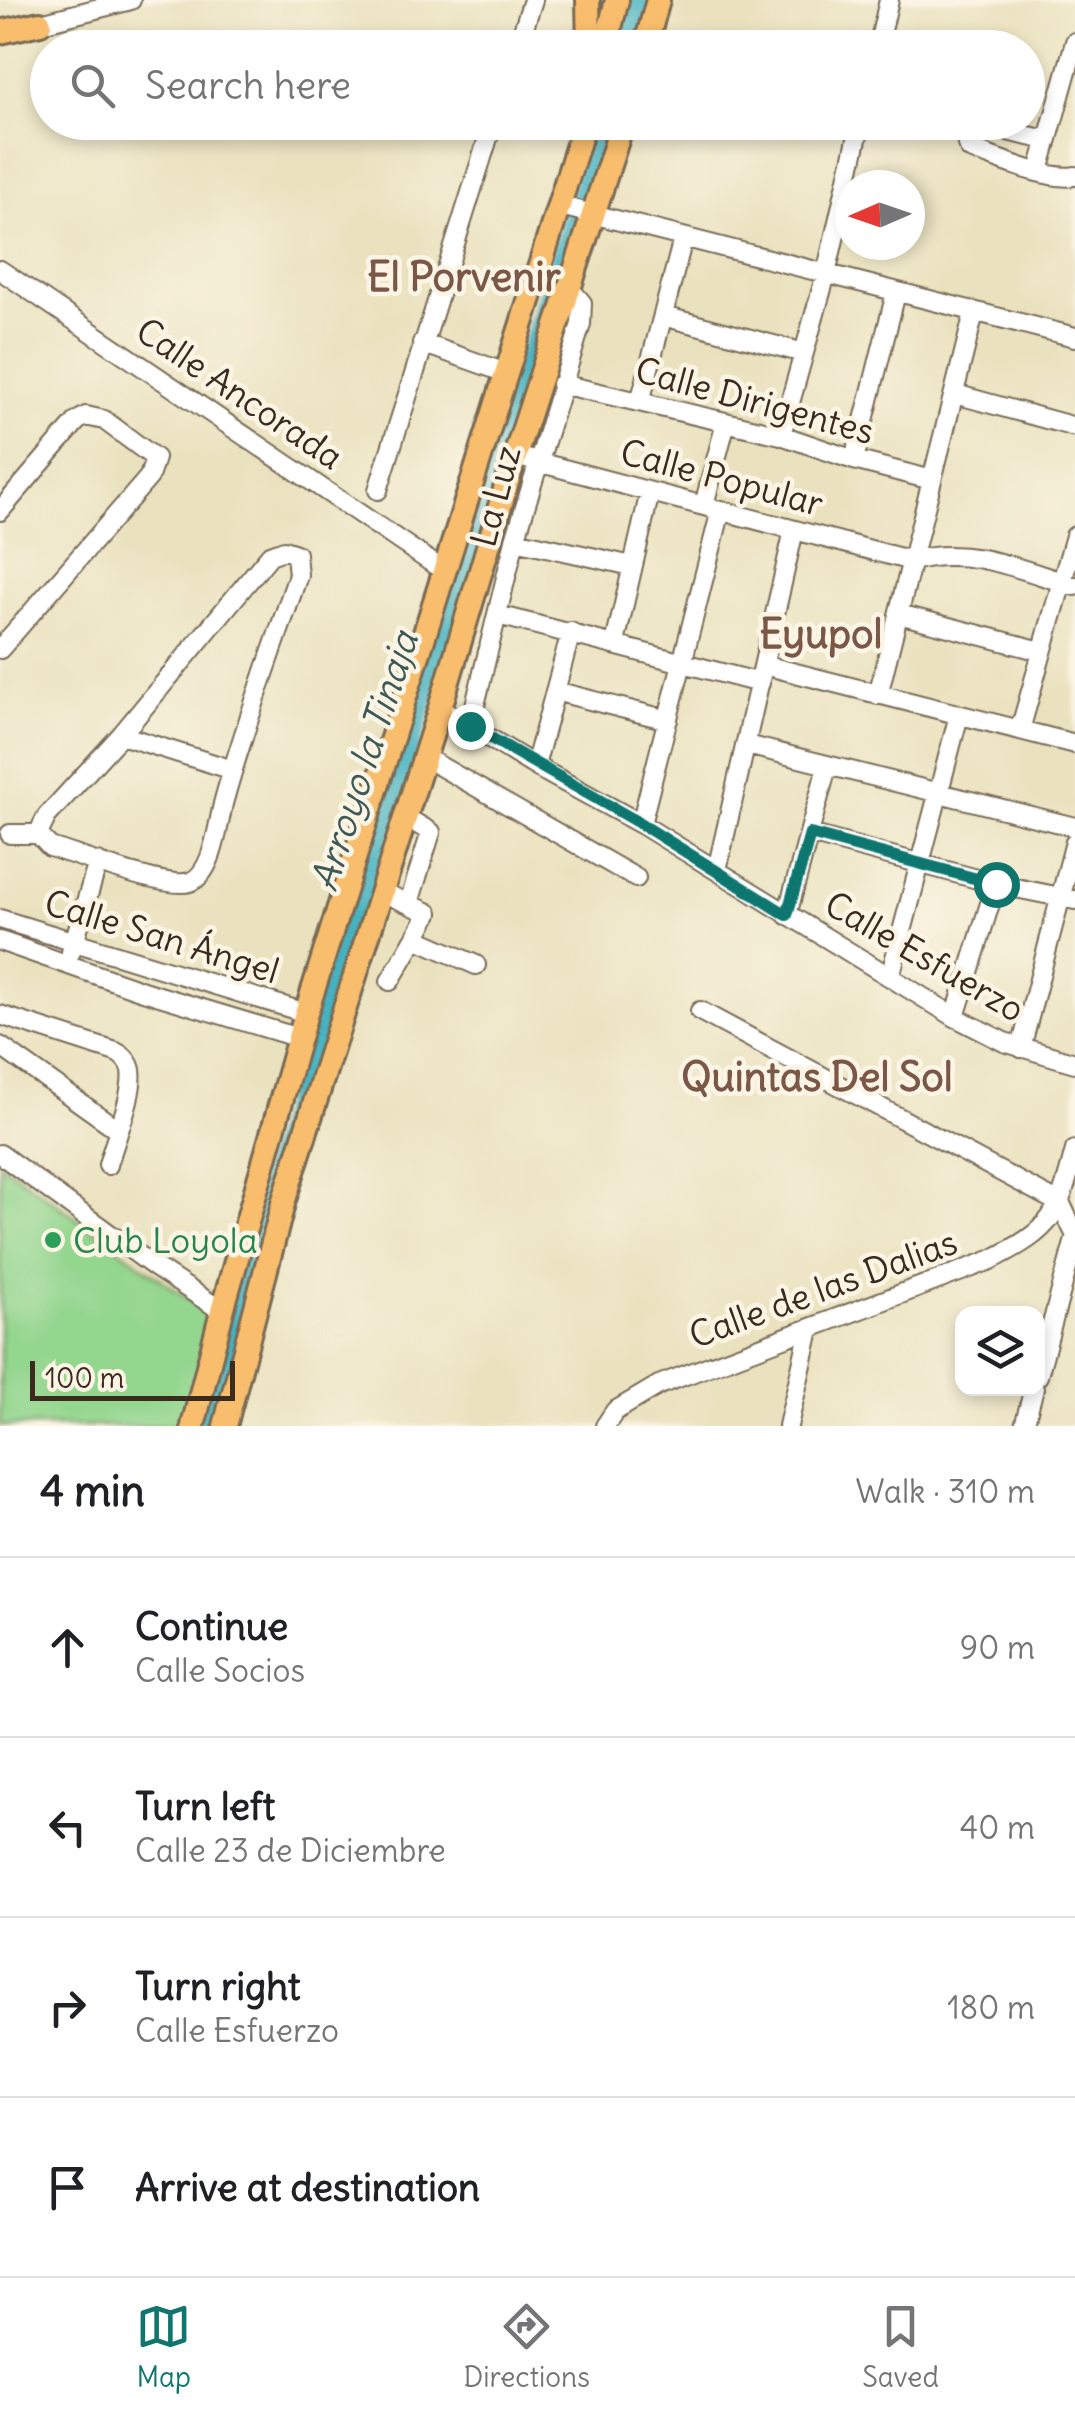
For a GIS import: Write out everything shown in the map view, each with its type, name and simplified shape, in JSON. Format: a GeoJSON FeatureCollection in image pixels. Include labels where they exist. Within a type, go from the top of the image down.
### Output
{"type":"FeatureCollection","features":[{"type":"Feature","properties":{"kind":"main road"},"geometry":{"type":"LineString","coordinates":[[588,0],[589,30]]}},
{"type":"Feature","properties":{"kind":"main road"},"geometry":{"type":"LineString","coordinates":[[610,30],[617,0]]}},
{"type":"Feature","properties":{"kind":"main road"},"geometry":{"type":"LineString","coordinates":[[651,30],[659,6]]}},
{"type":"Feature","properties":{"kind":"main road"},"geometry":{"type":"LineString","coordinates":[[0,34],[40,23]]}},
{"type":"Feature","properties":{"kind":"main road"},"geometry":{"type":"LineString","coordinates":[[225,1426],[284,1200],[440,708],[526,459],[569,288],[583,140]]}},
{"type":"Feature","properties":{"kind":"main road"},"geometry":{"type":"LineString","coordinates":[[193,1426],[306,1014],[506,373],[577,211],[614,140]]}},
{"type":"Feature","properties":{"kind":"street"},"geometry":{"type":"LineString","coordinates":[[40,23],[131,0]]}},
{"type":"Feature","properties":{"kind":"street"},"geometry":{"type":"LineString","coordinates":[[524,30],[533,0]]}},
{"type":"Feature","properties":{"kind":"street"},"geometry":{"type":"LineString","coordinates":[[882,30],[889,0]]}},
{"type":"Feature","properties":{"kind":"street"},"geometry":{"type":"LineString","coordinates":[[1038,171],[1075,42]]}},
{"type":"Feature","properties":{"kind":"street"},"geometry":{"type":"LineString","coordinates":[[378,490],[487,140]]}},
{"type":"Feature","properties":{"kind":"street"},"geometry":{"type":"LineString","coordinates":[[781,435],[826,274],[857,140]]}},
{"type":"Feature","properties":{"kind":"street"},"geometry":{"type":"LineString","coordinates":[[968,140],[970,150],[1038,171],[1075,176]]}},
{"type":"Feature","properties":{"kind":"street"},"geometry":{"type":"LineString","coordinates":[[577,211],[1075,337]]}},
{"type":"Feature","properties":{"kind":"street"},"geometry":{"type":"LineString","coordinates":[[640,402],[683,239]]}},
{"type":"Feature","properties":{"kind":"street","name":"Calle Ancorada"},"geometry":{"type":"LineString","coordinates":[[0,270],[444,571]]}},
{"type":"Feature","properties":{"kind":"street","name":"La Luz"},"geometry":{"type":"LineString","coordinates":[[470,726],[515,540],[526,459],[561,384],[583,315],[582,304],[569,288]]}},
{"type":"Feature","properties":{"kind":"street"},"geometry":{"type":"LineString","coordinates":[[854,460],[896,293]]}},
{"type":"Feature","properties":{"kind":"street"},"geometry":{"type":"LineString","coordinates":[[878,694],[974,313]]}},
{"type":"Feature","properties":{"kind":"street"},"geometry":{"type":"LineString","coordinates":[[664,316],[804,353]]}},
{"type":"Feature","properties":{"kind":"street"},"geometry":{"type":"LineString","coordinates":[[422,343],[506,373]]}},
{"type":"Feature","properties":{"kind":"street","name":"Calle Dirigentes"},"geometry":{"type":"LineString","coordinates":[[561,384],[781,435],[854,460],[932,480]]}},
{"type":"Feature","properties":{"kind":"street"},"geometry":{"type":"LineString","coordinates":[[954,394],[1075,427]]}},
{"type":"Feature","properties":{"kind":"street"},"geometry":{"type":"LineString","coordinates":[[0,511],[86,416],[104,420],[155,458],[149,477],[1,645]]}},
{"type":"Feature","properties":{"kind":"street"},"geometry":{"type":"LineString","coordinates":[[641,824],[682,662],[726,422]]}},
{"type":"Feature","properties":{"kind":"street","name":"Calle Popular"},"geometry":{"type":"LineString","coordinates":[[526,459],[912,561]]}},
{"type":"Feature","properties":{"kind":"street"},"geometry":{"type":"LineString","coordinates":[[615,643],[650,492]]}},
{"type":"Feature","properties":{"kind":"street"},"geometry":{"type":"LineString","coordinates":[[717,870],[794,530]]}},
{"type":"Feature","properties":{"kind":"street"},"geometry":{"type":"LineString","coordinates":[[1020,730],[1041,651],[1068,584],[1075,536]]}},
{"type":"Feature","properties":{"kind":"street"},"geometry":{"type":"LineString","coordinates":[[515,540],[632,566]]}},
{"type":"Feature","properties":{"kind":"street"},"geometry":{"type":"LineString","coordinates":[[10,834],[38,834],[50,847],[162,882],[186,884],[196,878],[208,859],[233,770],[298,575],[299,559],[290,551],[270,555],[47,816],[38,834]]}},
{"type":"Feature","properties":{"kind":"street"},"geometry":{"type":"LineString","coordinates":[[912,561],[945,554],[986,558],[1068,584]]}},
{"type":"Feature","properties":{"kind":"street"},"geometry":{"type":"LineString","coordinates":[[498,614],[682,662],[878,694],[1075,744]]}},
{"type":"Feature","properties":{"kind":"street"},"geometry":{"type":"LineString","coordinates":[[898,614],[1041,651]]}},
{"type":"Feature","properties":{"kind":"street"},"geometry":{"type":"LineString","coordinates":[[535,766],[571,632]]}},
{"type":"Feature","properties":{"kind":"street"},"geometry":{"type":"LineString","coordinates":[[556,690],[668,720]]}},
{"type":"Feature","properties":{"kind":"street","name":"Calle Esfuerzo"},"geometry":{"type":"LineString","coordinates":[[440,708],[641,824],[986,1034],[1075,1063]]}},
{"type":"Feature","properties":{"kind":"street"},"geometry":{"type":"LineString","coordinates":[[890,977],[960,715]]}},
{"type":"Feature","properties":{"kind":"street"},"geometry":{"type":"LineString","coordinates":[[121,734],[233,770]]}},
{"type":"Feature","properties":{"kind":"street"},"geometry":{"type":"LineString","coordinates":[[747,745],[1075,827]]}},
{"type":"Feature","properties":{"kind":"street"},"geometry":{"type":"LineString","coordinates":[[424,757],[636,878]]}},
{"type":"Feature","properties":{"kind":"street"},"geometry":{"type":"LineString","coordinates":[[787,915],[828,766]]}},
{"type":"Feature","properties":{"kind":"street"},"geometry":{"type":"LineString","coordinates":[[405,817],[431,832],[409,903]]}},
{"type":"Feature","properties":{"kind":"street"},"geometry":{"type":"LineString","coordinates":[[810,834],[996,884],[1068,898]]}},
{"type":"Feature","properties":{"kind":"street"},"geometry":{"type":"LineString","coordinates":[[1021,1048],[1068,898],[1075,842]]}},
{"type":"Feature","properties":{"kind":"street"},"geometry":{"type":"LineString","coordinates":[[67,964],[98,862]]}},
{"type":"Feature","properties":{"kind":"street"},"geometry":{"type":"LineString","coordinates":[[955,1016],[996,884]]}},
{"type":"Feature","properties":{"kind":"street"},"geometry":{"type":"LineString","coordinates":[[382,892],[429,912],[390,981]]}},
{"type":"Feature","properties":{"kind":"street","name":"Calle San Ángel"},"geometry":{"type":"LineString","coordinates":[[1,922],[306,1014]]}},
{"type":"Feature","properties":{"kind":"street"},"geometry":{"type":"LineString","coordinates":[[415,938],[476,965]]}},
{"type":"Feature","properties":{"kind":"street","name":"Calle San Ángel"},"geometry":{"type":"LineString","coordinates":[[0,941],[142,991],[299,1038]]}},
{"type":"Feature","properties":{"kind":"street"},"geometry":{"type":"LineString","coordinates":[[700,1012],[1061,1204]]}},
{"type":"Feature","properties":{"kind":"street"},"geometry":{"type":"LineString","coordinates":[[0,1015],[126,1058],[131,1068],[131,1084],[108,1164]]}},
{"type":"Feature","properties":{"kind":"street"},"geometry":{"type":"LineString","coordinates":[[0,1046],[117,1129]]}},
{"type":"Feature","properties":{"kind":"street"},"geometry":{"type":"LineString","coordinates":[[1045,1353],[1072,1263],[1075,1236],[1061,1204],[1075,1150]]}},
{"type":"Feature","properties":{"kind":"street"},"geometry":{"type":"LineString","coordinates":[[0,1154],[155,1268],[222,1311]]}},
{"type":"Feature","properties":{"kind":"street","name":"Calle de las Dalias"},"geometry":{"type":"LineString","coordinates":[[604,1426],[615,1411],[658,1384],[991,1260],[1031,1238],[1061,1204]]}},
{"type":"Feature","properties":{"kind":"street"},"geometry":{"type":"LineString","coordinates":[[788,1426],[810,1328]]}},
{"type":"Feature","properties":{"kind":"street"},"geometry":{"type":"LineString","coordinates":[[1024,1426],[1032,1396]]}},
{"type":"Feature","properties":{"kind":"green space","name":"Club Loyola"},"geometry":{"type":"Polygon","coordinates":[[[0,1163],[212,1316],[185,1426],[0,1426],[0,1163]]]}},
{"type":"Feature","properties":{"kind":"waterway","name":"Arroyo la Tinaja"},"geometry":{"type":"LineString","coordinates":[[633,30],[642,0]]}},
{"type":"Feature","properties":{"kind":"waterway","name":"Arroyo la Tinaja"},"geometry":{"type":"LineString","coordinates":[[209,1426],[271,1180],[599,140]]}},
{"type":"Feature","properties":{"kind":"place","name":"Club Loyola"},"geometry":{"type":"Point","coordinates":[53,1240]}},
{"type":"Feature","properties":{"kind":"district","name":"El Porvenir"},"geometry":{"type":"Point","coordinates":[464,277]}},
{"type":"Feature","properties":{"kind":"district","name":"Eyupol"},"geometry":{"type":"Point","coordinates":[821,634]}},
{"type":"Feature","properties":{"kind":"district","name":"Quintas Del Sol"},"geometry":{"type":"Point","coordinates":[817,1077]}},
{"type":"Feature","properties":{"kind":"route"},"geometry":{"type":"LineString","coordinates":[[470,726],[641,824],[787,915],[810,834],[996,884]]}}]}
